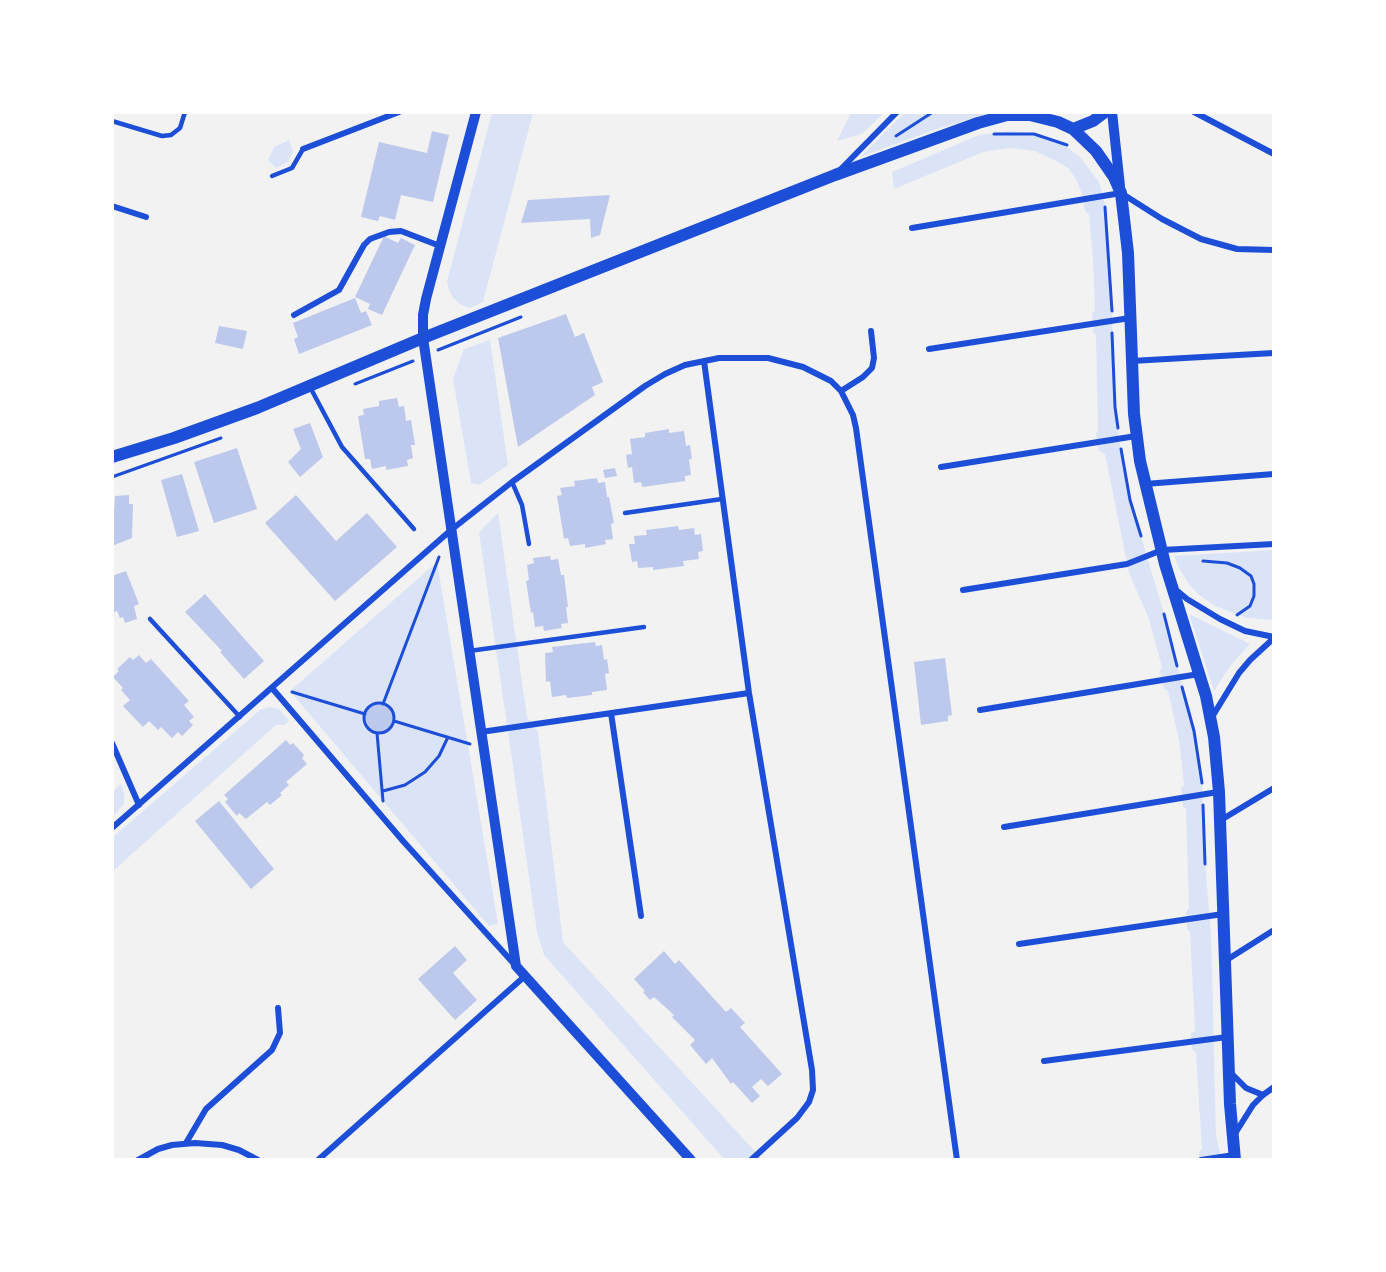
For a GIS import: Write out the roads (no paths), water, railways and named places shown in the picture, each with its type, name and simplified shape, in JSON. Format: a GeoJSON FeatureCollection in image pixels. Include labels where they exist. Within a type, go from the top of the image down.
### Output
{"type":"FeatureCollection","features":[{"type":"Feature","properties":{"kind":"main road"},"geometry":{"type":"LineString","coordinates":[[1073,129],[1093,121],[1105,112]]}},
{"type":"Feature","properties":{"kind":"main road"},"geometry":{"type":"LineString","coordinates":[[112,457],[205,427],[310,387],[423,338],[835,175],[968,126],[1007,116],[1030,115],[1042,117],[1073,129],[1096,151],[1114,177],[1121,193],[1128,253],[1136,436],[1145,484],[1162,550],[1211,720],[1219,792],[1228,1068],[1235,1157]]}},
{"type":"Feature","properties":{"kind":"street"},"geometry":{"type":"LineString","coordinates":[[303,150],[380,116],[399,112]]}},
{"type":"Feature","properties":{"kind":"street"},"geometry":{"type":"LineString","coordinates":[[476,112],[426,299],[423,338],[516,966]]}},
{"type":"Feature","properties":{"kind":"street"},"geometry":{"type":"LineString","coordinates":[[835,175],[897,112]]}},
{"type":"Feature","properties":{"kind":"street"},"geometry":{"type":"LineString","coordinates":[[1112,112],[1121,193]]}},
{"type":"Feature","properties":{"kind":"street"},"geometry":{"type":"LineString","coordinates":[[1194,112],[1274,154]]}},
{"type":"Feature","properties":{"kind":"street"},"geometry":{"type":"LineString","coordinates":[[912,228],[1121,193],[1162,219],[1201,239],[1237,249],[1274,250]]}},
{"type":"Feature","properties":{"kind":"street"},"geometry":{"type":"LineString","coordinates":[[112,206],[146,217]]}},
{"type":"Feature","properties":{"kind":"street"},"geometry":{"type":"LineString","coordinates":[[294,315],[339,290],[364,244],[370,239],[389,232],[401,231],[440,246]]}},
{"type":"Feature","properties":{"kind":"street"},"geometry":{"type":"LineString","coordinates":[[929,349],[1130,318]]}},
{"type":"Feature","properties":{"kind":"street"},"geometry":{"type":"LineString","coordinates":[[840,391],[872,368],[874,353],[871,331]]}},
{"type":"Feature","properties":{"kind":"street"},"geometry":{"type":"LineString","coordinates":[[1131,361],[1274,353]]}},
{"type":"Feature","properties":{"kind":"street"},"geometry":{"type":"LineString","coordinates":[[112,828],[451,530],[512,482],[645,386],[665,374],[704,361],[744,357],[786,361],[831,381],[851,408],[856,428],[957,1160]]}},
{"type":"Feature","properties":{"kind":"street"},"geometry":{"type":"LineString","coordinates":[[704,361],[749,693],[808,1047],[813,1090],[809,1102],[797,1118],[751,1160]]}},
{"type":"Feature","properties":{"kind":"street"},"geometry":{"type":"LineString","coordinates":[[941,467],[1136,436]]}},
{"type":"Feature","properties":{"kind":"street"},"geometry":{"type":"LineString","coordinates":[[1145,484],[1274,474]]}},
{"type":"Feature","properties":{"kind":"street"},"geometry":{"type":"LineString","coordinates":[[963,590],[1127,564],[1162,550],[1274,544]]}},
{"type":"Feature","properties":{"kind":"street"},"geometry":{"type":"LineString","coordinates":[[1172,587],[1220,619],[1245,631],[1274,638]]}},
{"type":"Feature","properties":{"kind":"street"},"geometry":{"type":"LineString","coordinates":[[1211,720],[1239,673],[1255,654],[1274,638]]}},
{"type":"Feature","properties":{"kind":"street"},"geometry":{"type":"LineString","coordinates":[[980,710],[1199,674]]}},
{"type":"Feature","properties":{"kind":"street"},"geometry":{"type":"LineString","coordinates":[[272,688],[383,817],[691,1160]]}},
{"type":"Feature","properties":{"kind":"street"},"geometry":{"type":"LineString","coordinates":[[481,732],[749,693]]}},
{"type":"Feature","properties":{"kind":"street"},"geometry":{"type":"LineString","coordinates":[[611,713],[641,916]]}},
{"type":"Feature","properties":{"kind":"street"},"geometry":{"type":"LineString","coordinates":[[112,743],[139,805]]}},
{"type":"Feature","properties":{"kind":"street"},"geometry":{"type":"LineString","coordinates":[[1220,821],[1274,788]]}},
{"type":"Feature","properties":{"kind":"street"},"geometry":{"type":"LineString","coordinates":[[1004,827],[1219,792]]}},
{"type":"Feature","properties":{"kind":"street"},"geometry":{"type":"LineString","coordinates":[[1019,944],[1224,914]]}},
{"type":"Feature","properties":{"kind":"street"},"geometry":{"type":"LineString","coordinates":[[1225,961],[1274,930]]}},
{"type":"Feature","properties":{"kind":"street"},"geometry":{"type":"LineString","coordinates":[[318,1160],[525,976]]}},
{"type":"Feature","properties":{"kind":"street"},"geometry":{"type":"LineString","coordinates":[[186,1143],[198,1120],[211,1104],[272,1050],[280,1033],[278,1008]]}},
{"type":"Feature","properties":{"kind":"street"},"geometry":{"type":"LineString","coordinates":[[1044,1061],[1227,1037]]}},
{"type":"Feature","properties":{"kind":"street"},"geometry":{"type":"LineString","coordinates":[[1228,1068],[1246,1088],[1263,1095]]}},
{"type":"Feature","properties":{"kind":"street"},"geometry":{"type":"LineString","coordinates":[[1232,1139],[1245,1116],[1263,1095],[1274,1088]]}},
{"type":"Feature","properties":{"kind":"street"},"geometry":{"type":"LineString","coordinates":[[138,1160],[158,1149],[186,1143],[222,1145],[239,1150],[258,1160]]}},
{"type":"Feature","properties":{"kind":"street"},"geometry":{"type":"LineString","coordinates":[[1201,1160],[1235,1157]]}},
{"type":"Feature","properties":{"kind":"lane"},"geometry":{"type":"LineString","coordinates":[[112,121],[162,136],[171,135],[180,128],[185,112]]}},
{"type":"Feature","properties":{"kind":"lane"},"geometry":{"type":"LineString","coordinates":[[272,176],[292,168],[303,150]]}},
{"type":"Feature","properties":{"kind":"lane"},"geometry":{"type":"LineString","coordinates":[[310,387],[342,447],[414,529]]}},
{"type":"Feature","properties":{"kind":"lane"},"geometry":{"type":"LineString","coordinates":[[512,482],[522,505],[529,544]]}},
{"type":"Feature","properties":{"kind":"lane"},"geometry":{"type":"LineString","coordinates":[[625,513],[722,499]]}},
{"type":"Feature","properties":{"kind":"lane"},"geometry":{"type":"LineString","coordinates":[[150,619],[240,717]]}},
{"type":"Feature","properties":{"kind":"lane"},"geometry":{"type":"LineString","coordinates":[[469,651],[644,627]]}}]}
